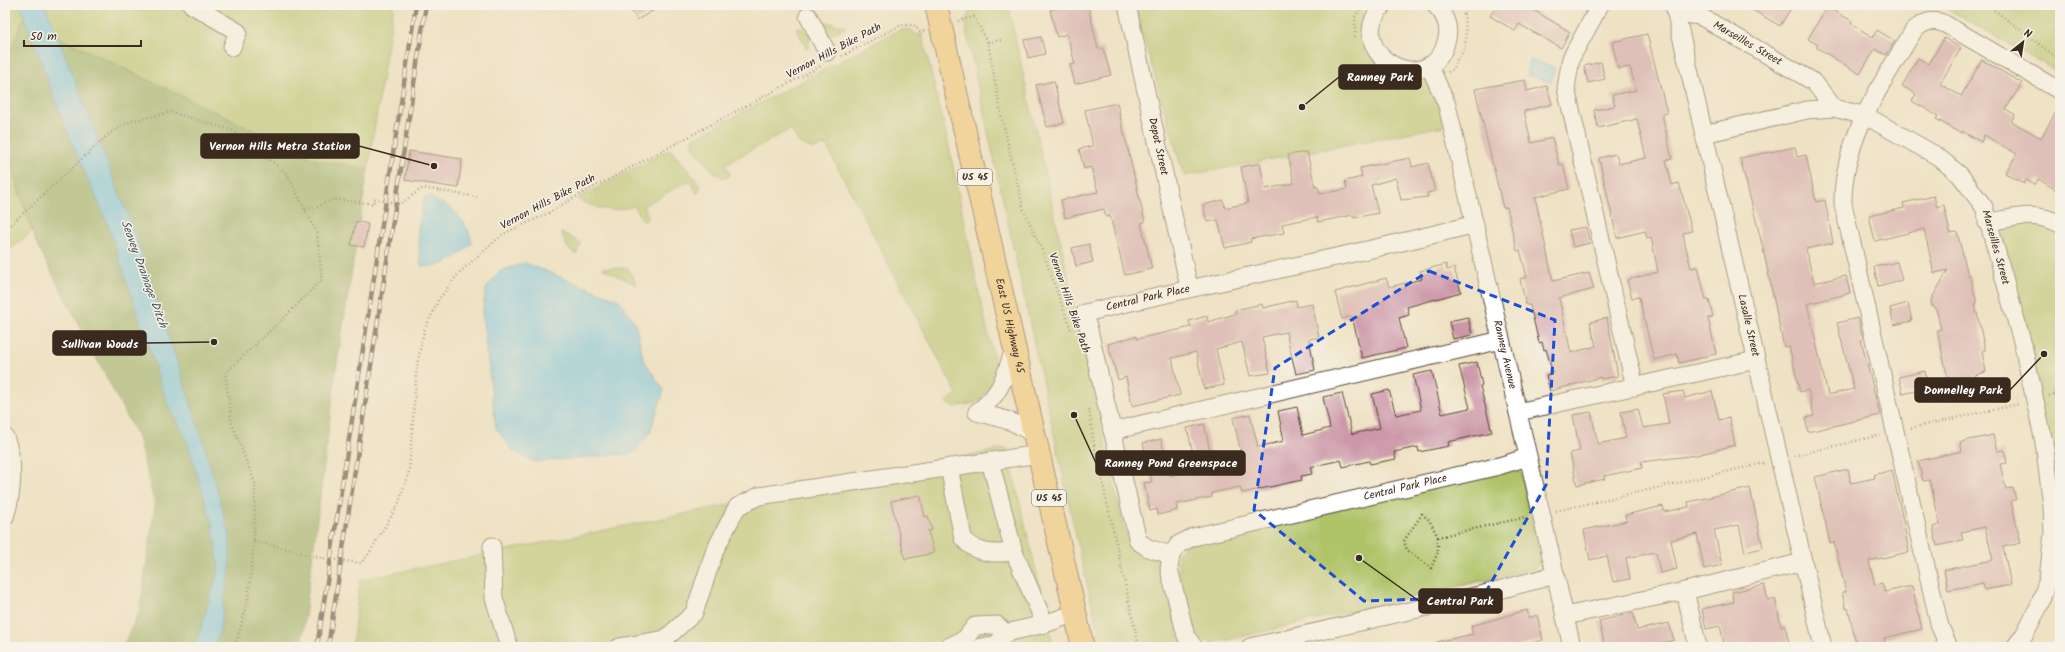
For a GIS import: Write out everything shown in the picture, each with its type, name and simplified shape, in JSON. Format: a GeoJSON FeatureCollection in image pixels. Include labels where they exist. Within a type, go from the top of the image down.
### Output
{"type":"FeatureCollection","features":[{"type":"Feature","properties":{"kind":"main road","name":"East US Highway 45"},"geometry":{"type":"LineString","coordinates":[[936,5],[1083,647]]}},
{"type":"Feature","properties":{"kind":"street"},"geometry":{"type":"LineString","coordinates":[[192,5],[238,32],[232,47]]}},
{"type":"Feature","properties":{"kind":"street","name":"Depot Street"},"geometry":{"type":"LineString","coordinates":[[1127,5],[1190,288]]}},
{"type":"Feature","properties":{"kind":"street"},"geometry":{"type":"LineString","coordinates":[[1600,5],[1571,58],[1566,88],[1634,387]]}},
{"type":"Feature","properties":{"kind":"street"},"geometry":{"type":"LineString","coordinates":[[1376,7],[1372,25],[1372,40],[1378,53],[1388,64],[1401,69],[1415,70],[1429,65],[1439,57],[1446,46],[1447,27],[1441,7]]}},
{"type":"Feature","properties":{"kind":"street","name":"Marseilles Street"},"geometry":{"type":"LineString","coordinates":[[1675,9],[1700,16],[1808,78],[1814,82],[1834,108],[1866,116],[1937,156],[1960,174],[1984,207],[1987,223],[2023,345],[2055,490],[2053,533],[2048,579],[2039,606],[2024,635],[2015,647]]}},
{"type":"Feature","properties":{"kind":"street","name":"Lasalle Street"},"geometry":{"type":"LineString","coordinates":[[1675,9],[1822,647]]}},
{"type":"Feature","properties":{"kind":"street"},"geometry":{"type":"LineString","coordinates":[[808,16],[831,57]]}},
{"type":"Feature","properties":{"kind":"street"},"geometry":{"type":"LineString","coordinates":[[1949,647],[1940,627],[1843,204],[1843,188],[1856,134],[1866,116],[1873,98],[1914,30],[1924,22],[1934,20],[1945,24],[2060,90]]}},
{"type":"Feature","properties":{"kind":"street","name":"Ranney Avenue"},"geometry":{"type":"LineString","coordinates":[[1429,65],[1446,105],[1475,224],[1572,647]]}},
{"type":"Feature","properties":{"kind":"street"},"geometry":{"type":"LineString","coordinates":[[1704,134],[1807,110],[1834,108]]}},
{"type":"Feature","properties":{"kind":"street"},"geometry":{"type":"LineString","coordinates":[[1987,223],[2029,215],[2042,217],[2060,224]]}},
{"type":"Feature","properties":{"kind":"street","name":"Central Park Place"},"geometry":{"type":"LineString","coordinates":[[1475,224],[1424,237],[1190,288],[1085,313],[1138,540],[1148,548],[1171,555],[1179,544],[1193,537],[1499,466],[1528,457]]}},
{"type":"Feature","properties":{"kind":"street"},"geometry":{"type":"LineString","coordinates":[[1112,431],[1501,340]]}},
{"type":"Feature","properties":{"kind":"street"},"geometry":{"type":"LineString","coordinates":[[619,647],[665,639],[694,613],[715,550],[737,507],[760,496],[990,461],[1036,445],[1021,425],[1007,419],[977,412],[1000,390],[1014,349]]}},
{"type":"Feature","properties":{"kind":"street"},"geometry":{"type":"LineString","coordinates":[[1518,412],[1756,360]]}},
{"type":"Feature","properties":{"kind":"street"},"geometry":{"type":"LineString","coordinates":[[5,437],[12,463],[12,480],[5,517]]}},
{"type":"Feature","properties":{"kind":"street"},"geometry":{"type":"LineString","coordinates":[[990,461],[1014,552],[1045,624]]}},
{"type":"Feature","properties":{"kind":"street"},"geometry":{"type":"LineString","coordinates":[[949,467],[963,538],[969,546],[992,554],[1014,552]]}},
{"type":"Feature","properties":{"kind":"street"},"geometry":{"type":"LineString","coordinates":[[492,546],[494,598],[509,647]]}},
{"type":"Feature","properties":{"kind":"street"},"geometry":{"type":"LineString","coordinates":[[1171,555],[1169,569],[1186,636],[1193,647]]}},
{"type":"Feature","properties":{"kind":"street"},"geometry":{"type":"LineString","coordinates":[[1565,616],[1685,591],[1803,562]]}},
{"type":"Feature","properties":{"kind":"street"},"geometry":{"type":"LineString","coordinates":[[1250,647],[1484,594],[1555,574]]}},
{"type":"Feature","properties":{"kind":"street"},"geometry":{"type":"LineString","coordinates":[[1685,591],[1698,647]]}},
{"type":"Feature","properties":{"kind":"street"},"geometry":{"type":"LineString","coordinates":[[981,647],[996,645],[1006,633],[1045,624],[1075,613]]}},
{"type":"Feature","properties":{"kind":"street"},"geometry":{"type":"LineString","coordinates":[[948,647],[970,643],[975,626],[997,625],[1006,633]]}},
{"type":"Feature","properties":{"kind":"path"},"geometry":{"type":"LineString","coordinates":[[1355,17],[1362,5]]}},
{"type":"Feature","properties":{"kind":"path"},"geometry":{"type":"LineString","coordinates":[[1988,5],[2060,60]]}},
{"type":"Feature","properties":{"kind":"path","name":"Vernon Hills Bike Path"},"geometry":{"type":"LineString","coordinates":[[974,17],[988,42],[1002,120],[1024,211],[1042,250],[1072,333]]}},
{"type":"Feature","properties":{"kind":"path","name":"Vernon Hills Bike Path"},"geometry":{"type":"LineString","coordinates":[[254,541],[323,558],[361,563],[368,555],[398,505],[409,472],[417,365],[424,331],[439,299],[460,272],[503,234],[550,213],[570,200],[831,57],[901,25],[914,25],[920,32]]}},
{"type":"Feature","properties":{"kind":"path"},"geometry":{"type":"LineString","coordinates":[[988,42],[1001,40]]}},
{"type":"Feature","properties":{"kind":"path"},"geometry":{"type":"LineString","coordinates":[[5,230],[110,133],[131,121],[171,112],[234,131],[287,174],[317,233],[322,279],[288,314],[226,373],[232,424],[255,483],[254,541],[248,600],[235,647]]}},
{"type":"Feature","properties":{"kind":"path"},"geometry":{"type":"LineString","coordinates":[[305,209],[317,207],[333,199],[373,204],[374,199],[400,204],[423,188],[477,197]]}},
{"type":"Feature","properties":{"kind":"path"},"geometry":{"type":"LineString","coordinates":[[1438,537],[1542,515],[1779,460],[1896,431],[2035,401]]}},
{"type":"Feature","properties":{"kind":"path"},"geometry":{"type":"LineString","coordinates":[[1089,407],[1094,444],[1138,647]]}},
{"type":"Feature","properties":{"kind":"path"},"geometry":{"type":"LineString","coordinates":[[1422,514],[1429,520],[1438,537],[1438,552],[1431,568],[1407,550],[1404,541],[1422,514]]}},
{"type":"Feature","properties":{"kind":"highlighted area"},"geometry":{"type":"Polygon","coordinates":[[[1429,271],[1555,320],[1546,485],[1483,597],[1364,601],[1254,510],[1275,368],[1429,271]]]}},
{"type":"Feature","properties":{"kind":"green space"},"geometry":{"type":"Polygon","coordinates":[[[5,5],[394,5],[368,169],[315,160],[23,20],[5,65],[5,5]]]}},
{"type":"Feature","properties":{"kind":"green space"},"geometry":{"type":"Polygon","coordinates":[[[973,5],[1008,5],[1124,529],[1129,539],[1159,555],[1181,644],[1179,647],[1102,647],[1080,554],[967,35],[966,19],[973,5]]]}},
{"type":"Feature","properties":{"kind":"green space"},"geometry":{"type":"Polygon","coordinates":[[[1134,5],[1355,5],[1364,16],[1367,28],[1367,38],[1416,74],[1427,77],[1436,88],[1444,126],[1184,176],[1134,5]]]}},
{"type":"Feature","properties":{"kind":"green space"},"geometry":{"type":"Polygon","coordinates":[[[1941,5],[2060,5],[2060,73],[1941,5]]]}},
{"type":"Feature","properties":{"kind":"green space"},"geometry":{"type":"Polygon","coordinates":[[[23,20],[315,160],[368,169],[336,370],[301,647],[123,647],[140,609],[155,505],[138,438],[36,242],[5,146],[5,65],[23,20]]]}},
{"type":"Feature","properties":{"kind":"green space"},"geometry":{"type":"Polygon","coordinates":[[[819,21],[845,26],[845,28],[826,37],[819,21]]]}},
{"type":"Feature","properties":{"kind":"green space"},"geometry":{"type":"Polygon","coordinates":[[[801,27],[810,35],[809,46],[807,49],[796,28],[801,27]]]}},
{"type":"Feature","properties":{"kind":"green space"},"geometry":{"type":"Polygon","coordinates":[[[901,29],[912,30],[917,35],[922,34],[949,147],[980,298],[997,371],[993,387],[976,403],[954,407],[948,405],[947,401],[957,394],[826,145],[813,149],[799,143],[791,129],[725,164],[730,174],[728,177],[724,178],[704,162],[693,144],[692,139],[901,29]]]}},
{"type":"Feature","properties":{"kind":"green space"},"geometry":{"type":"Polygon","coordinates":[[[5,147],[32,231],[5,254],[5,147]]]}},
{"type":"Feature","properties":{"kind":"green space"},"geometry":{"type":"Polygon","coordinates":[[[670,149],[699,183],[701,187],[697,194],[690,180],[643,206],[649,217],[644,222],[634,206],[611,210],[599,208],[577,199],[670,149]]]}},
{"type":"Feature","properties":{"kind":"green space"},"geometry":{"type":"Polygon","coordinates":[[[2015,223],[2046,226],[2060,234],[2060,475],[2053,464],[2002,245],[2002,236],[2005,227],[2015,223]]]}},
{"type":"Feature","properties":{"kind":"green space"},"geometry":{"type":"Polygon","coordinates":[[[561,232],[581,243],[576,255],[567,247],[561,232]]]}},
{"type":"Feature","properties":{"kind":"green space"},"geometry":{"type":"Polygon","coordinates":[[[602,268],[628,268],[637,285],[602,268]]]}},
{"type":"Feature","properties":{"kind":"green space"},"geometry":{"type":"Polygon","coordinates":[[[1007,448],[1054,647],[352,647],[360,580],[1007,448]]]}},
{"type":"Feature","properties":{"kind":"green space"},"geometry":{"type":"Polygon","coordinates":[[[1511,469],[1521,472],[1540,554],[1539,564],[1533,569],[1214,643],[1202,640],[1191,625],[1177,563],[1178,553],[1185,545],[1511,469]]]}},
{"type":"Feature","properties":{"kind":"water","name":"Seavey Drainage Ditch"},"geometry":{"type":"Polygon","coordinates":[[[20,5],[45,5],[134,231],[203,441],[230,535],[230,568],[219,634],[213,647],[195,647],[219,568],[213,527],[186,438],[167,402],[107,222],[66,129],[20,5]]]}},
{"type":"Feature","properties":{"kind":"water"},"geometry":{"type":"Polygon","coordinates":[[[1530,60],[1555,67],[1551,82],[1526,75],[1530,60]]]}},
{"type":"Feature","properties":{"kind":"water"},"geometry":{"type":"Polygon","coordinates":[[[430,196],[436,201],[451,208],[458,215],[467,229],[472,243],[461,253],[443,264],[421,266],[418,230],[424,198],[430,196]]]}},
{"type":"Feature","properties":{"kind":"water"},"geometry":{"type":"Polygon","coordinates":[[[525,263],[619,300],[635,323],[644,361],[664,390],[650,432],[634,453],[535,462],[513,451],[496,428],[482,314],[486,289],[500,271],[525,263]]]}},
{"type":"Feature","properties":{"kind":"building"},"geometry":{"type":"Polygon","coordinates":[[[628,5],[663,5],[637,20],[628,5]]]}},
{"type":"Feature","properties":{"kind":"building"},"geometry":{"type":"Polygon","coordinates":[[[1071,5],[1088,5],[1098,49],[1103,48],[1111,75],[1075,84],[1070,65],[1075,64],[1067,34],[1057,37],[1050,10],[1071,5]]]}},
{"type":"Feature","properties":{"kind":"building"},"geometry":{"type":"Polygon","coordinates":[[[1497,5],[1525,5],[1570,32],[1561,48],[1519,24],[1515,31],[1490,16],[1497,5]]]}},
{"type":"Feature","properties":{"kind":"building"},"geometry":{"type":"Polygon","coordinates":[[[1744,5],[1793,5],[1780,26],[1744,5]]]}},
{"type":"Feature","properties":{"kind":"building"},"geometry":{"type":"Polygon","coordinates":[[[1827,7],[1852,21],[1851,24],[1873,37],[1877,30],[1895,41],[1886,55],[1875,49],[1860,74],[1816,47],[1818,45],[1808,39],[1827,7]]]}},
{"type":"Feature","properties":{"kind":"building"},"geometry":{"type":"Polygon","coordinates":[[[1647,34],[1667,113],[1662,114],[1672,159],[1666,160],[1672,185],[1679,183],[1692,231],[1683,233],[1685,244],[1691,268],[1698,267],[1706,300],[1709,300],[1713,317],[1708,318],[1716,354],[1679,363],[1677,354],[1654,360],[1639,297],[1632,298],[1627,280],[1658,272],[1651,237],[1647,238],[1645,231],[1617,238],[1599,158],[1616,154],[1619,164],[1646,158],[1637,119],[1598,128],[1594,110],[1615,106],[1612,95],[1636,90],[1630,67],[1618,69],[1612,42],[1647,34]]]}},
{"type":"Feature","properties":{"kind":"building"},"geometry":{"type":"Polygon","coordinates":[[[1041,37],[1045,54],[1028,58],[1024,40],[1041,37]]]}},
{"type":"Feature","properties":{"kind":"building"},"geometry":{"type":"Polygon","coordinates":[[[1944,38],[1961,48],[1940,84],[1961,96],[1982,60],[2022,83],[2006,109],[2015,115],[2011,121],[2041,138],[2060,105],[2060,192],[2038,179],[2035,185],[2026,180],[2024,184],[2005,173],[2017,154],[1984,135],[1981,142],[1962,131],[1961,133],[1936,119],[1938,116],[1912,101],[1916,94],[1902,86],[1918,58],[1929,64],[1944,38]]]}},
{"type":"Feature","properties":{"kind":"building"},"geometry":{"type":"Polygon","coordinates":[[[1601,62],[1605,79],[1588,83],[1584,66],[1601,62]]]}},
{"type":"Feature","properties":{"kind":"building"},"geometry":{"type":"Polygon","coordinates":[[[1525,80],[1527,91],[1547,86],[1552,104],[1524,111],[1531,143],[1552,138],[1559,165],[1563,164],[1569,189],[1535,197],[1553,281],[1589,273],[1594,289],[1559,298],[1571,353],[1596,346],[1590,322],[1607,318],[1618,376],[1601,379],[1601,377],[1550,391],[1546,375],[1553,373],[1546,349],[1544,350],[1542,342],[1539,343],[1530,305],[1526,305],[1520,279],[1527,277],[1520,250],[1517,251],[1507,207],[1503,208],[1475,89],[1525,80]]]}},
{"type":"Feature","properties":{"kind":"building"},"geometry":{"type":"Polygon","coordinates":[[[1054,81],[1064,123],[1047,127],[1036,85],[1054,81]]]}},
{"type":"Feature","properties":{"kind":"building"},"geometry":{"type":"Polygon","coordinates":[[[1117,103],[1145,222],[1141,223],[1152,269],[1125,275],[1110,216],[1106,217],[1104,209],[1065,218],[1061,200],[1098,192],[1091,167],[1084,169],[1079,149],[1093,146],[1085,110],[1117,103]]]}},
{"type":"Feature","properties":{"kind":"building"},"geometry":{"type":"Polygon","coordinates":[[[1795,147],[1797,157],[1806,155],[1816,202],[1825,200],[1833,243],[1806,249],[1814,283],[1846,276],[1850,293],[1807,304],[1828,395],[1854,389],[1837,323],[1858,318],[1863,339],[1861,340],[1880,415],[1808,432],[1805,418],[1814,416],[1808,390],[1800,392],[1789,346],[1784,347],[1762,244],[1740,158],[1795,147]]]}},
{"type":"Feature","properties":{"kind":"building"},"geometry":{"type":"Polygon","coordinates":[[[409,151],[462,159],[458,188],[405,180],[409,151]]]}},
{"type":"Feature","properties":{"kind":"building"},"geometry":{"type":"Polygon","coordinates":[[[1307,152],[1315,187],[1318,187],[1320,194],[1347,189],[1345,181],[1362,177],[1360,168],[1410,158],[1412,167],[1428,163],[1435,191],[1427,193],[1428,197],[1401,200],[1396,178],[1371,185],[1378,213],[1354,218],[1353,215],[1318,222],[1317,217],[1282,224],[1284,233],[1250,239],[1251,242],[1225,248],[1218,220],[1207,222],[1203,205],[1223,200],[1225,208],[1248,203],[1241,167],[1260,163],[1265,189],[1294,183],[1288,155],[1307,152]]]}},
{"type":"Feature","properties":{"kind":"building"},"geometry":{"type":"Polygon","coordinates":[[[1934,196],[1937,207],[1944,205],[1950,233],[1957,232],[1977,304],[1975,304],[1985,350],[1982,351],[1986,372],[1975,375],[1979,390],[1952,396],[1937,330],[1941,329],[1936,308],[1932,306],[1931,300],[1948,270],[1934,273],[1924,229],[1875,241],[1869,216],[1904,208],[1903,203],[1934,196]]]}},
{"type":"Feature","properties":{"kind":"building"},"geometry":{"type":"Polygon","coordinates":[[[356,221],[368,224],[364,247],[351,245],[356,221]]]}},
{"type":"Feature","properties":{"kind":"building"},"geometry":{"type":"Polygon","coordinates":[[[1586,227],[1590,243],[1573,247],[1569,230],[1586,227]]]}},
{"type":"Feature","properties":{"kind":"building"},"geometry":{"type":"Polygon","coordinates":[[[1089,244],[1093,262],[1076,266],[1072,248],[1089,244]]]}},
{"type":"Feature","properties":{"kind":"building"},"geometry":{"type":"Polygon","coordinates":[[[1897,262],[1902,280],[1878,286],[1874,267],[1897,262]]]}},
{"type":"Feature","properties":{"kind":"building"},"geometry":{"type":"Polygon","coordinates":[[[1446,264],[1447,270],[1454,268],[1461,292],[1407,307],[1409,315],[1399,318],[1406,348],[1362,358],[1352,316],[1342,319],[1335,292],[1386,278],[1389,287],[1422,279],[1420,271],[1446,264]]]}},
{"type":"Feature","properties":{"kind":"building"},"geometry":{"type":"Polygon","coordinates":[[[1296,300],[1297,307],[1312,304],[1319,337],[1309,339],[1315,370],[1296,374],[1286,332],[1262,337],[1270,373],[1250,376],[1242,342],[1216,349],[1224,385],[1204,389],[1196,352],[1172,358],[1180,395],[1132,406],[1126,377],[1118,380],[1108,344],[1136,336],[1137,339],[1191,327],[1189,321],[1207,316],[1208,322],[1235,314],[1235,310],[1262,304],[1263,308],[1296,300]]]}},
{"type":"Feature","properties":{"kind":"building"},"geometry":{"type":"Polygon","coordinates":[[[1908,303],[1912,321],[1894,325],[1890,308],[1908,303]]]}},
{"type":"Feature","properties":{"kind":"building"},"geometry":{"type":"Polygon","coordinates":[[[1468,317],[1472,335],[1453,339],[1449,321],[1468,317]]]}},
{"type":"Feature","properties":{"kind":"building"},"geometry":{"type":"Polygon","coordinates":[[[1477,362],[1482,385],[1480,386],[1492,432],[1448,442],[1449,446],[1419,452],[1418,447],[1394,452],[1396,459],[1370,464],[1369,461],[1343,467],[1341,460],[1310,467],[1312,474],[1301,476],[1302,480],[1242,493],[1240,487],[1212,493],[1212,497],[1176,504],[1177,510],[1158,515],[1157,509],[1150,511],[1144,483],[1152,482],[1143,443],[1161,439],[1170,476],[1197,470],[1187,428],[1204,424],[1214,468],[1243,461],[1233,418],[1250,414],[1258,447],[1284,441],[1278,411],[1297,407],[1303,435],[1330,428],[1323,397],[1342,393],[1352,434],[1380,428],[1372,394],[1389,390],[1396,415],[1421,410],[1413,375],[1432,371],[1442,414],[1470,408],[1459,366],[1477,362]]]}},
{"type":"Feature","properties":{"kind":"building"},"geometry":{"type":"Polygon","coordinates":[[[1925,371],[1929,388],[1903,394],[1899,377],[1925,371]]]}},
{"type":"Feature","properties":{"kind":"building"},"geometry":{"type":"Polygon","coordinates":[[[1683,391],[1685,398],[1712,391],[1719,420],[1729,418],[1735,445],[1697,455],[1641,462],[1642,468],[1604,476],[1605,479],[1577,485],[1570,453],[1580,451],[1573,415],[1591,412],[1598,444],[1626,438],[1621,412],[1638,409],[1643,428],[1669,424],[1663,394],[1683,391]]]}},
{"type":"Feature","properties":{"kind":"building"},"geometry":{"type":"Polygon","coordinates":[[[1993,435],[1997,451],[2004,450],[2007,463],[2000,464],[2006,489],[2013,488],[2016,500],[2011,501],[2021,543],[2003,547],[2011,585],[1984,590],[1983,583],[1948,590],[1944,570],[1993,560],[1985,527],[1961,532],[1963,540],[1937,546],[1933,527],[1940,525],[1930,480],[1923,481],[1918,461],[1962,451],[1960,442],[1993,435]]]}},
{"type":"Feature","properties":{"kind":"building"},"geometry":{"type":"Polygon","coordinates":[[[1848,469],[1851,483],[1875,478],[1874,475],[1892,470],[1904,525],[1909,552],[1869,561],[1875,585],[1882,583],[1885,592],[1912,586],[1922,629],[1884,638],[1886,647],[1857,647],[1848,608],[1846,609],[1842,592],[1846,592],[1834,542],[1830,543],[1815,477],[1848,469]]]}},
{"type":"Feature","properties":{"kind":"building"},"geometry":{"type":"Polygon","coordinates":[[[1750,488],[1763,548],[1745,552],[1739,525],[1714,530],[1722,565],[1704,569],[1697,534],[1671,540],[1677,569],[1660,573],[1656,552],[1626,558],[1630,579],[1613,582],[1607,556],[1590,560],[1584,530],[1627,521],[1625,515],[1663,506],[1664,512],[1689,507],[1688,502],[1750,488]]]}},
{"type":"Feature","properties":{"kind":"building"},"geometry":{"type":"Polygon","coordinates":[[[920,495],[925,517],[928,516],[932,530],[928,531],[934,553],[905,559],[891,501],[920,495]]]}},
{"type":"Feature","properties":{"kind":"building"},"geometry":{"type":"Polygon","coordinates":[[[1764,585],[1768,600],[1775,598],[1781,626],[1785,625],[1790,647],[1747,647],[1747,644],[1725,647],[1720,626],[1706,629],[1702,609],[1734,602],[1732,592],[1764,585]]]}},
{"type":"Feature","properties":{"kind":"building"},"geometry":{"type":"Polygon","coordinates":[[[1527,610],[1529,618],[1537,615],[1543,640],[1516,647],[1437,647],[1437,642],[1473,634],[1471,626],[1527,610]]]}},
{"type":"Feature","properties":{"kind":"building"},"geometry":{"type":"Polygon","coordinates":[[[1633,613],[1637,630],[1669,623],[1674,640],[1644,647],[1605,647],[1599,621],[1633,613]]]}},
{"type":"Feature","properties":{"kind":"railway"},"geometry":{"type":"LineString","coordinates":[[317,647],[416,5]]}},
{"type":"Feature","properties":{"kind":"railway"},"geometry":{"type":"LineString","coordinates":[[328,647],[426,5]]}},
{"type":"Feature","properties":{"kind":"place","name":"Ranney Park"},"geometry":{"type":"Point","coordinates":[1302,107]}},
{"type":"Feature","properties":{"kind":"place","name":"Vernon Hills Metra Station"},"geometry":{"type":"Point","coordinates":[434,166]}},
{"type":"Feature","properties":{"kind":"place","name":"Sullivan Woods"},"geometry":{"type":"Point","coordinates":[214,342]}},
{"type":"Feature","properties":{"kind":"place","name":"Donnelley Park"},"geometry":{"type":"Point","coordinates":[2044,354]}},
{"type":"Feature","properties":{"kind":"place","name":"Ranney Pond Greenspace"},"geometry":{"type":"Point","coordinates":[1074,415]}},
{"type":"Feature","properties":{"kind":"place","name":"Central Park"},"geometry":{"type":"Point","coordinates":[1359,558]}}]}
